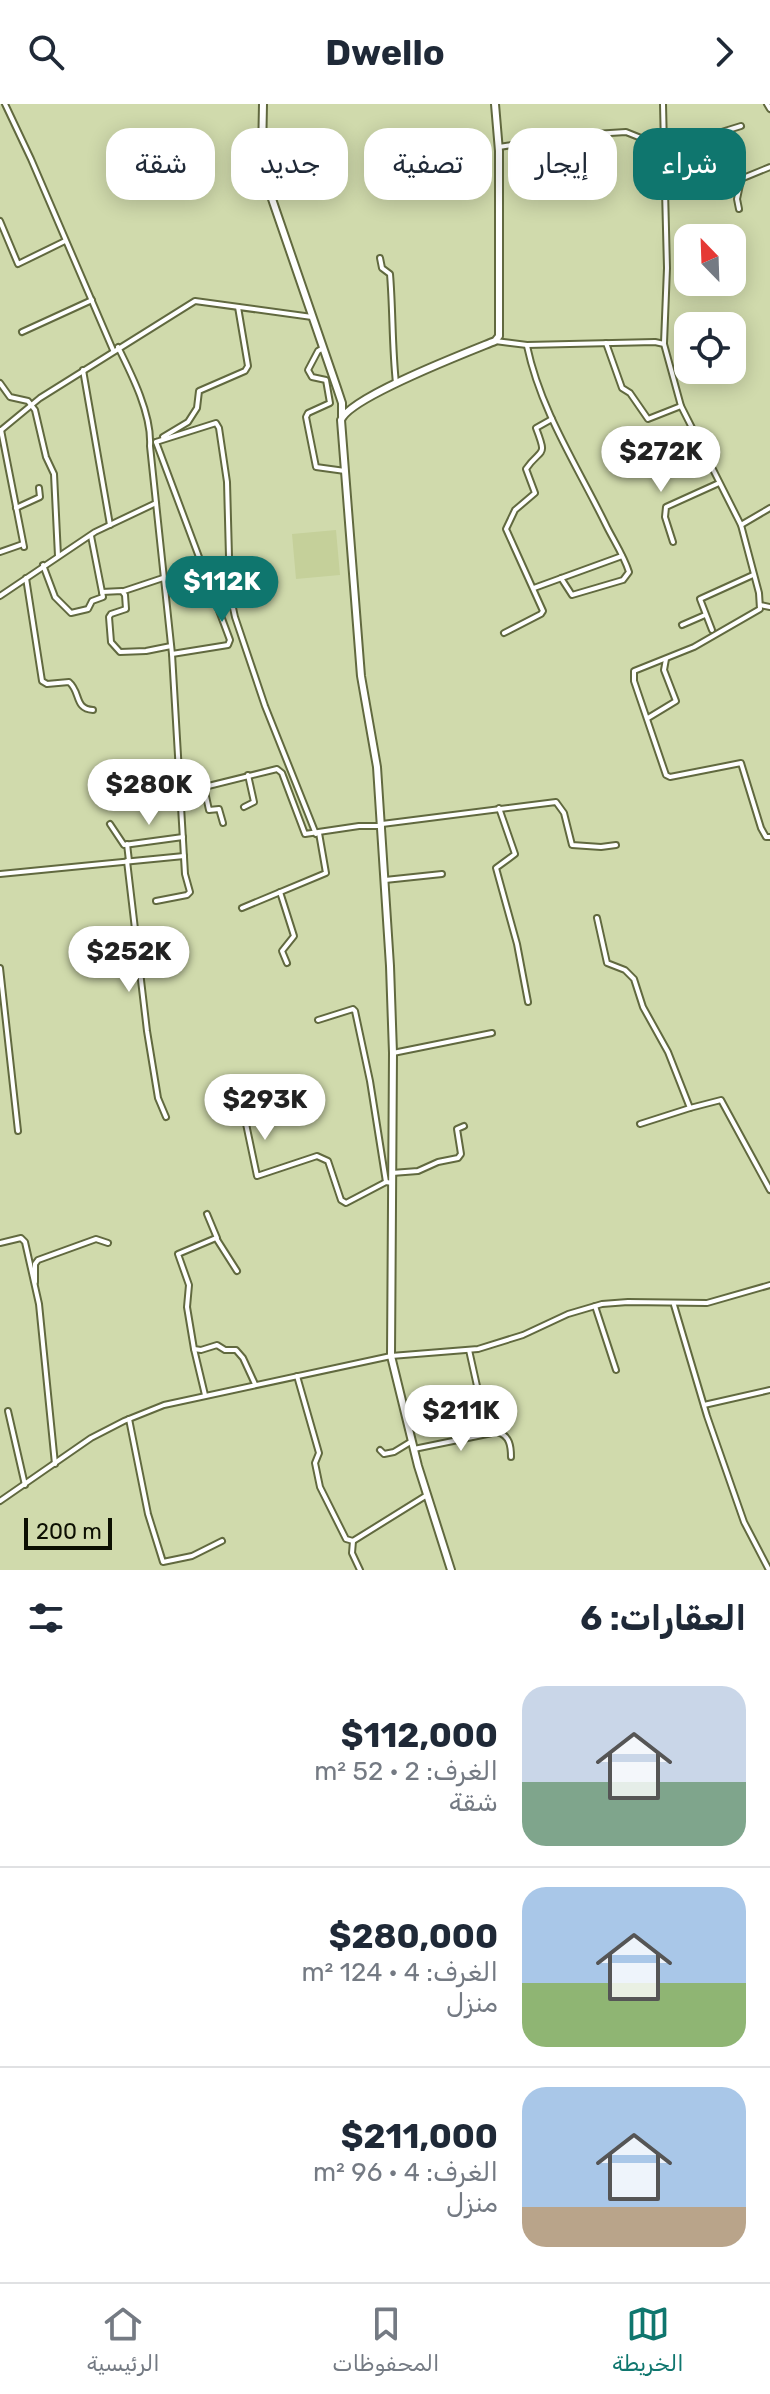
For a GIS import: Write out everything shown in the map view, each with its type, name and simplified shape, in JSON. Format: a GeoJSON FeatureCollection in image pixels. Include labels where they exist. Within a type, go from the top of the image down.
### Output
{"type":"FeatureCollection","features":[{"type":"Feature","properties":{"kind":"street"},"geometry":{"type":"LineString","coordinates":[[5,104],[139,398],[151,437],[172,654],[189,894],[156,901]]}},
{"type":"Feature","properties":{"kind":"street"},"geometry":{"type":"LineString","coordinates":[[263,104],[263,128]]}},
{"type":"Feature","properties":{"kind":"street"},"geometry":{"type":"LineString","coordinates":[[495,104],[499,147],[499,334],[495,341]]}},
{"type":"Feature","properties":{"kind":"street"},"geometry":{"type":"LineString","coordinates":[[663,104],[663,128]]}},
{"type":"Feature","properties":{"kind":"street"},"geometry":{"type":"LineString","coordinates":[[767,104],[770,109]]}},
{"type":"Feature","properties":{"kind":"street"},"geometry":{"type":"LineString","coordinates":[[736,128],[741,126]]}},
{"type":"Feature","properties":{"kind":"street"},"geometry":{"type":"LineString","coordinates":[[499,147],[578,135],[626,132],[633,135]]}},
{"type":"Feature","properties":{"kind":"street"},"geometry":{"type":"LineString","coordinates":[[746,178],[770,167]]}},
{"type":"Feature","properties":{"kind":"street"},"geometry":{"type":"LineString","coordinates":[[273,200],[342,403],[361,676],[377,767],[382,825],[393,1053],[392,1173],[389,1182],[346,1203],[341,1200],[328,1161],[320,1157],[312,1156],[257,1176],[245,1119],[248,1116],[274,1115]]}},
{"type":"Feature","properties":{"kind":"street"},"geometry":{"type":"LineString","coordinates":[[665,200],[664,344],[681,406],[741,525],[760,605],[758,612],[633,673],[668,777],[741,763],[761,828],[766,837],[770,837]]}},
{"type":"Feature","properties":{"kind":"street"},"geometry":{"type":"LineString","coordinates":[[736,200],[739,209]]}},
{"type":"Feature","properties":{"kind":"street"},"geometry":{"type":"LineString","coordinates":[[0,221],[18,264],[65,241]]}},
{"type":"Feature","properties":{"kind":"street"},"geometry":{"type":"LineString","coordinates":[[380,258],[382,268],[390,274],[396,383]]}},
{"type":"Feature","properties":{"kind":"street"},"geometry":{"type":"LineString","coordinates":[[22,332],[92,300]]}},
{"type":"Feature","properties":{"kind":"street"},"geometry":{"type":"LineString","coordinates":[[0,552],[24,545],[0,430],[31,404],[195,301],[312,317]]}},
{"type":"Feature","properties":{"kind":"street"},"geometry":{"type":"LineString","coordinates":[[156,442],[188,422],[197,408],[199,391],[245,371],[248,366],[238,307]]}},
{"type":"Feature","properties":{"kind":"street"},"geometry":{"type":"LineString","coordinates":[[342,416],[352,407],[396,383],[495,341],[527,345],[664,344]]}},
{"type":"Feature","properties":{"kind":"street"},"geometry":{"type":"LineString","coordinates":[[606,343],[622,388],[630,393],[648,419],[681,406]]}},
{"type":"Feature","properties":{"kind":"street"},"geometry":{"type":"LineString","coordinates":[[527,345],[534,375],[552,419],[629,572],[623,580],[570,595],[561,578]]}},
{"type":"Feature","properties":{"kind":"street"},"geometry":{"type":"LineString","coordinates":[[323,348],[318,351],[308,370],[312,377],[326,380],[330,403],[309,413],[306,418],[316,467],[345,471]]}},
{"type":"Feature","properties":{"kind":"street"},"geometry":{"type":"LineString","coordinates":[[83,370],[110,525]]}},
{"type":"Feature","properties":{"kind":"street"},"geometry":{"type":"LineString","coordinates":[[0,383],[10,397],[31,404],[53,471],[58,556]]}},
{"type":"Feature","properties":{"kind":"street"},"geometry":{"type":"LineString","coordinates":[[342,403],[352,407]]}},
{"type":"Feature","properties":{"kind":"street"},"geometry":{"type":"LineString","coordinates":[[504,633],[542,613],[534,588],[506,529],[515,510],[535,493],[526,469],[543,449],[536,428],[552,419]]}},
{"type":"Feature","properties":{"kind":"street"},"geometry":{"type":"LineString","coordinates":[[162,439],[206,424],[216,423],[219,428],[227,482],[230,594],[235,617],[265,706],[317,833],[326,873],[242,908]]}},
{"type":"Feature","properties":{"kind":"street"},"geometry":{"type":"LineString","coordinates":[[151,437],[156,442],[230,640],[228,645],[172,654]]}},
{"type":"Feature","properties":{"kind":"street"},"geometry":{"type":"LineString","coordinates":[[673,542],[665,517],[666,507],[719,483]]}},
{"type":"Feature","properties":{"kind":"street"},"geometry":{"type":"LineString","coordinates":[[16,508],[40,497],[39,488]]}},
{"type":"Feature","properties":{"kind":"street"},"geometry":{"type":"LineString","coordinates":[[0,596],[91,535],[156,503]]}},
{"type":"Feature","properties":{"kind":"street"},"geometry":{"type":"LineString","coordinates":[[741,525],[770,508]]}},
{"type":"Feature","properties":{"kind":"street"},"geometry":{"type":"LineString","coordinates":[[43,565],[55,597],[71,613],[84,611],[92,601],[103,597],[91,535]]}},
{"type":"Feature","properties":{"kind":"street"},"geometry":{"type":"LineString","coordinates":[[534,588],[622,556]]}},
{"type":"Feature","properties":{"kind":"street"},"geometry":{"type":"LineString","coordinates":[[712,630],[700,599],[753,575]]}},
{"type":"Feature","properties":{"kind":"street"},"geometry":{"type":"LineString","coordinates":[[27,576],[42,681],[47,684],[69,682],[77,690],[81,707],[93,710]]}},
{"type":"Feature","properties":{"kind":"street"},"geometry":{"type":"LineString","coordinates":[[102,592],[122,591],[163,578]]}},
{"type":"Feature","properties":{"kind":"street"},"geometry":{"type":"LineString","coordinates":[[122,591],[126,609],[109,617],[112,643],[123,653],[171,646]]}},
{"type":"Feature","properties":{"kind":"street"},"geometry":{"type":"LineString","coordinates":[[760,605],[770,607]]}},
{"type":"Feature","properties":{"kind":"street"},"geometry":{"type":"LineString","coordinates":[[682,625],[705,615]]}},
{"type":"Feature","properties":{"kind":"street"},"geometry":{"type":"LineString","coordinates":[[648,718],[676,701],[664,670],[666,659]]}},
{"type":"Feature","properties":{"kind":"street"},"geometry":{"type":"LineString","coordinates":[[180,793],[279,770],[305,834],[556,802],[562,807],[572,845],[616,845]]}},
{"type":"Feature","properties":{"kind":"street"},"geometry":{"type":"LineString","coordinates":[[244,807],[254,802],[248,775]]}},
{"type":"Feature","properties":{"kind":"street"},"geometry":{"type":"LineString","coordinates":[[204,787],[209,810],[219,809],[223,823]]}},
{"type":"Feature","properties":{"kind":"street"},"geometry":{"type":"LineString","coordinates":[[499,808],[515,854],[496,868],[517,944],[528,1002]]}},
{"type":"Feature","properties":{"kind":"street"},"geometry":{"type":"LineString","coordinates":[[110,824],[121,843],[183,837]]}},
{"type":"Feature","properties":{"kind":"street"},"geometry":{"type":"LineString","coordinates":[[127,844],[147,1031],[158,1098],[166,1117]]}},
{"type":"Feature","properties":{"kind":"street"},"geometry":{"type":"LineString","coordinates":[[0,874],[184,856]]}},
{"type":"Feature","properties":{"kind":"street"},"geometry":{"type":"LineString","coordinates":[[385,880],[442,874]]}},
{"type":"Feature","properties":{"kind":"street"},"geometry":{"type":"LineString","coordinates":[[280,892],[294,936],[282,951],[287,963]]}},
{"type":"Feature","properties":{"kind":"street"},"geometry":{"type":"LineString","coordinates":[[597,918],[607,963],[625,970],[634,979],[643,1007],[668,1052],[690,1108]]}},
{"type":"Feature","properties":{"kind":"street"},"geometry":{"type":"LineString","coordinates":[[0,968],[18,1131]]}},
{"type":"Feature","properties":{"kind":"street"},"geometry":{"type":"LineString","coordinates":[[318,1020],[353,1009],[355,1011],[389,1182],[391,1356],[413,1445],[451,1570]]}},
{"type":"Feature","properties":{"kind":"street"},"geometry":{"type":"LineString","coordinates":[[393,1053],[492,1033]]}},
{"type":"Feature","properties":{"kind":"street"},"geometry":{"type":"LineString","coordinates":[[640,1124],[721,1100],[770,1190]]}},
{"type":"Feature","properties":{"kind":"street"},"geometry":{"type":"LineString","coordinates":[[392,1173],[418,1171],[458,1158],[461,1154],[457,1129],[464,1126]]}},
{"type":"Feature","properties":{"kind":"street"},"geometry":{"type":"LineString","coordinates":[[207,1214],[215,1238],[237,1271]]}},
{"type":"Feature","properties":{"kind":"street"},"geometry":{"type":"LineString","coordinates":[[205,1395],[187,1307],[189,1285],[177,1257],[181,1252],[215,1238]]}},
{"type":"Feature","properties":{"kind":"street"},"geometry":{"type":"LineString","coordinates":[[55,1464],[35,1264],[38,1260],[96,1239],[108,1243]]}},
{"type":"Feature","properties":{"kind":"street"},"geometry":{"type":"LineString","coordinates":[[0,1243],[24,1240],[35,1284]]}},
{"type":"Feature","properties":{"kind":"street"},"geometry":{"type":"LineString","coordinates":[[0,1501],[91,1438],[164,1405],[391,1356],[469,1350],[523,1335],[568,1314],[595,1306],[628,1302],[674,1305],[721,1301],[770,1285]]}},
{"type":"Feature","properties":{"kind":"street"},"geometry":{"type":"LineString","coordinates":[[674,1305],[744,1522],[769,1570]]}},
{"type":"Feature","properties":{"kind":"street"},"geometry":{"type":"LineString","coordinates":[[595,1306],[616,1370]]}},
{"type":"Feature","properties":{"kind":"street"},"geometry":{"type":"LineString","coordinates":[[194,1349],[217,1345],[225,1350],[236,1350],[255,1384]]}},
{"type":"Feature","properties":{"kind":"street"},"geometry":{"type":"LineString","coordinates":[[469,1350],[481,1404]]}},
{"type":"Feature","properties":{"kind":"street"},"geometry":{"type":"LineString","coordinates":[[297,1376],[319,1453],[315,1465],[320,1488],[344,1537],[353,1541]]}},
{"type":"Feature","properties":{"kind":"street"},"geometry":{"type":"LineString","coordinates":[[704,1405],[770,1390]]}},
{"type":"Feature","properties":{"kind":"street"},"geometry":{"type":"LineString","coordinates":[[8,1411],[25,1485]]}},
{"type":"Feature","properties":{"kind":"street"},"geometry":{"type":"LineString","coordinates":[[129,1419],[148,1514],[163,1562],[192,1556],[222,1541]]}},
{"type":"Feature","properties":{"kind":"street"},"geometry":{"type":"LineString","coordinates":[[380,1450],[384,1454],[413,1445],[497,1432],[508,1440],[511,1457]]}},
{"type":"Feature","properties":{"kind":"street"},"geometry":{"type":"LineString","coordinates":[[353,1541],[428,1495]]}},
{"type":"Feature","properties":{"kind":"street"},"geometry":{"type":"LineString","coordinates":[[353,1541],[352,1553],[360,1570]]}},
{"type":"Feature","properties":{"kind":"shaded area"},"geometry":{"type":"Polygon","coordinates":[[[336,530],[340,575],[296,579],[292,534],[336,530]]]}}]}
